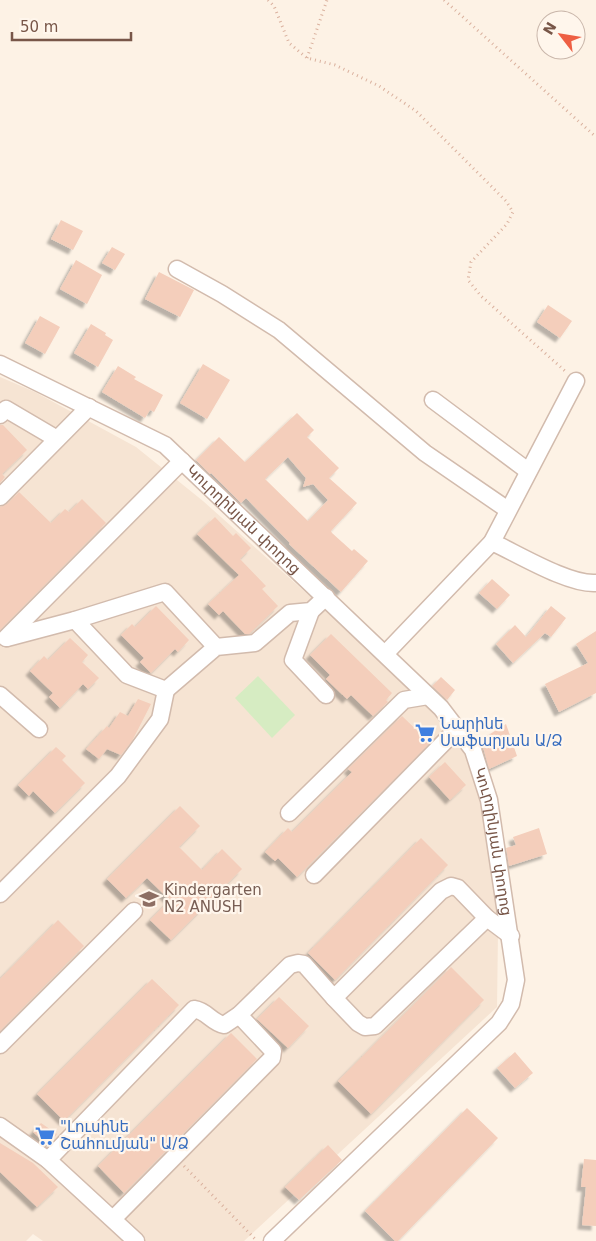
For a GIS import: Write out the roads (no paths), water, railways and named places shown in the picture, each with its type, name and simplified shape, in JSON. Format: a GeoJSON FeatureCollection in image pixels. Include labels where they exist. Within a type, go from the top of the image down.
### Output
{"type":"FeatureCollection","features":[{"type":"Feature","properties":{"kind":"street"},"geometry":{"type":"LineString","coordinates":[[177,269],[222,294],[279,330],[426,453],[508,510]]}},
{"type":"Feature","properties":{"kind":"street","name":"Կուրղինյան փողոց"},"geometry":{"type":"LineString","coordinates":[[0,364],[165,445],[441,708],[473,750],[489,800],[511,936],[516,980],[511,1004],[499,1023],[272,1241]]}},
{"type":"Feature","properties":{"kind":"street"},"geometry":{"type":"LineString","coordinates":[[385,654],[492,542],[576,381]]}},
{"type":"Feature","properties":{"kind":"street"},"geometry":{"type":"LineString","coordinates":[[433,400],[528,471]]}},
{"type":"Feature","properties":{"kind":"street"},"geometry":{"type":"LineString","coordinates":[[0,497],[89,407]]}},
{"type":"Feature","properties":{"kind":"street"},"geometry":{"type":"LineString","coordinates":[[0,415],[6,409],[57,440]]}},
{"type":"Feature","properties":{"kind":"street"},"geometry":{"type":"LineString","coordinates":[[3,638],[182,461]]}},
{"type":"Feature","properties":{"kind":"street"},"geometry":{"type":"LineString","coordinates":[[492,542],[569,579],[596,583]]}},
{"type":"Feature","properties":{"kind":"street"},"geometry":{"type":"LineString","coordinates":[[3,638],[75,620],[165,592],[216,647]]}},
{"type":"Feature","properties":{"kind":"street"},"geometry":{"type":"LineString","coordinates":[[326,597],[311,611],[293,660],[326,695]]}},
{"type":"Feature","properties":{"kind":"street"},"geometry":{"type":"LineString","coordinates":[[0,894],[118,776],[160,719],[166,690],[216,647],[255,643],[290,613],[311,611]]}},
{"type":"Feature","properties":{"kind":"street"},"geometry":{"type":"LineString","coordinates":[[75,620],[127,675],[166,690]]}},
{"type":"Feature","properties":{"kind":"street"},"geometry":{"type":"LineString","coordinates":[[0,695],[39,729]]}},
{"type":"Feature","properties":{"kind":"street"},"geometry":{"type":"LineString","coordinates":[[289,812],[404,700],[428,696]]}},
{"type":"Feature","properties":{"kind":"street"},"geometry":{"type":"LineString","coordinates":[[314,875],[457,729]]}},
{"type":"Feature","properties":{"kind":"street"},"geometry":{"type":"LineString","coordinates":[[334,998],[441,891],[451,886],[458,888],[487,918],[511,936]]}},
{"type":"Feature","properties":{"kind":"street"},"geometry":{"type":"LineString","coordinates":[[0,1045],[134,911]]}},
{"type":"Feature","properties":{"kind":"street"},"geometry":{"type":"LineString","coordinates":[[48,1160],[194,1009],[202,1010],[217,1023],[224,1025],[239,1015],[290,966],[298,963],[304,964],[358,1023],[365,1027],[375,1026],[487,918]]}},
{"type":"Feature","properties":{"kind":"street"},"geometry":{"type":"LineString","coordinates":[[114,1219],[272,1058],[273,1051],[239,1015]]}},
{"type":"Feature","properties":{"kind":"street"},"geometry":{"type":"LineString","coordinates":[[0,1126],[48,1160],[136,1241]]}},
{"type":"Feature","properties":{"kind":"place","name":"Նարինե Սաֆարյան Ա/Ձ"},"geometry":{"type":"Point","coordinates":[425,733]}},
{"type":"Feature","properties":{"kind":"place","name":"Kindergarten N2 ANUSH"},"geometry":{"type":"Point","coordinates":[149,899]}},
{"type":"Feature","properties":{"kind":"place","name":"\"Լուսինե Շահումյան\" Ա/Ձ"},"geometry":{"type":"Point","coordinates":[45,1136]}}]}
